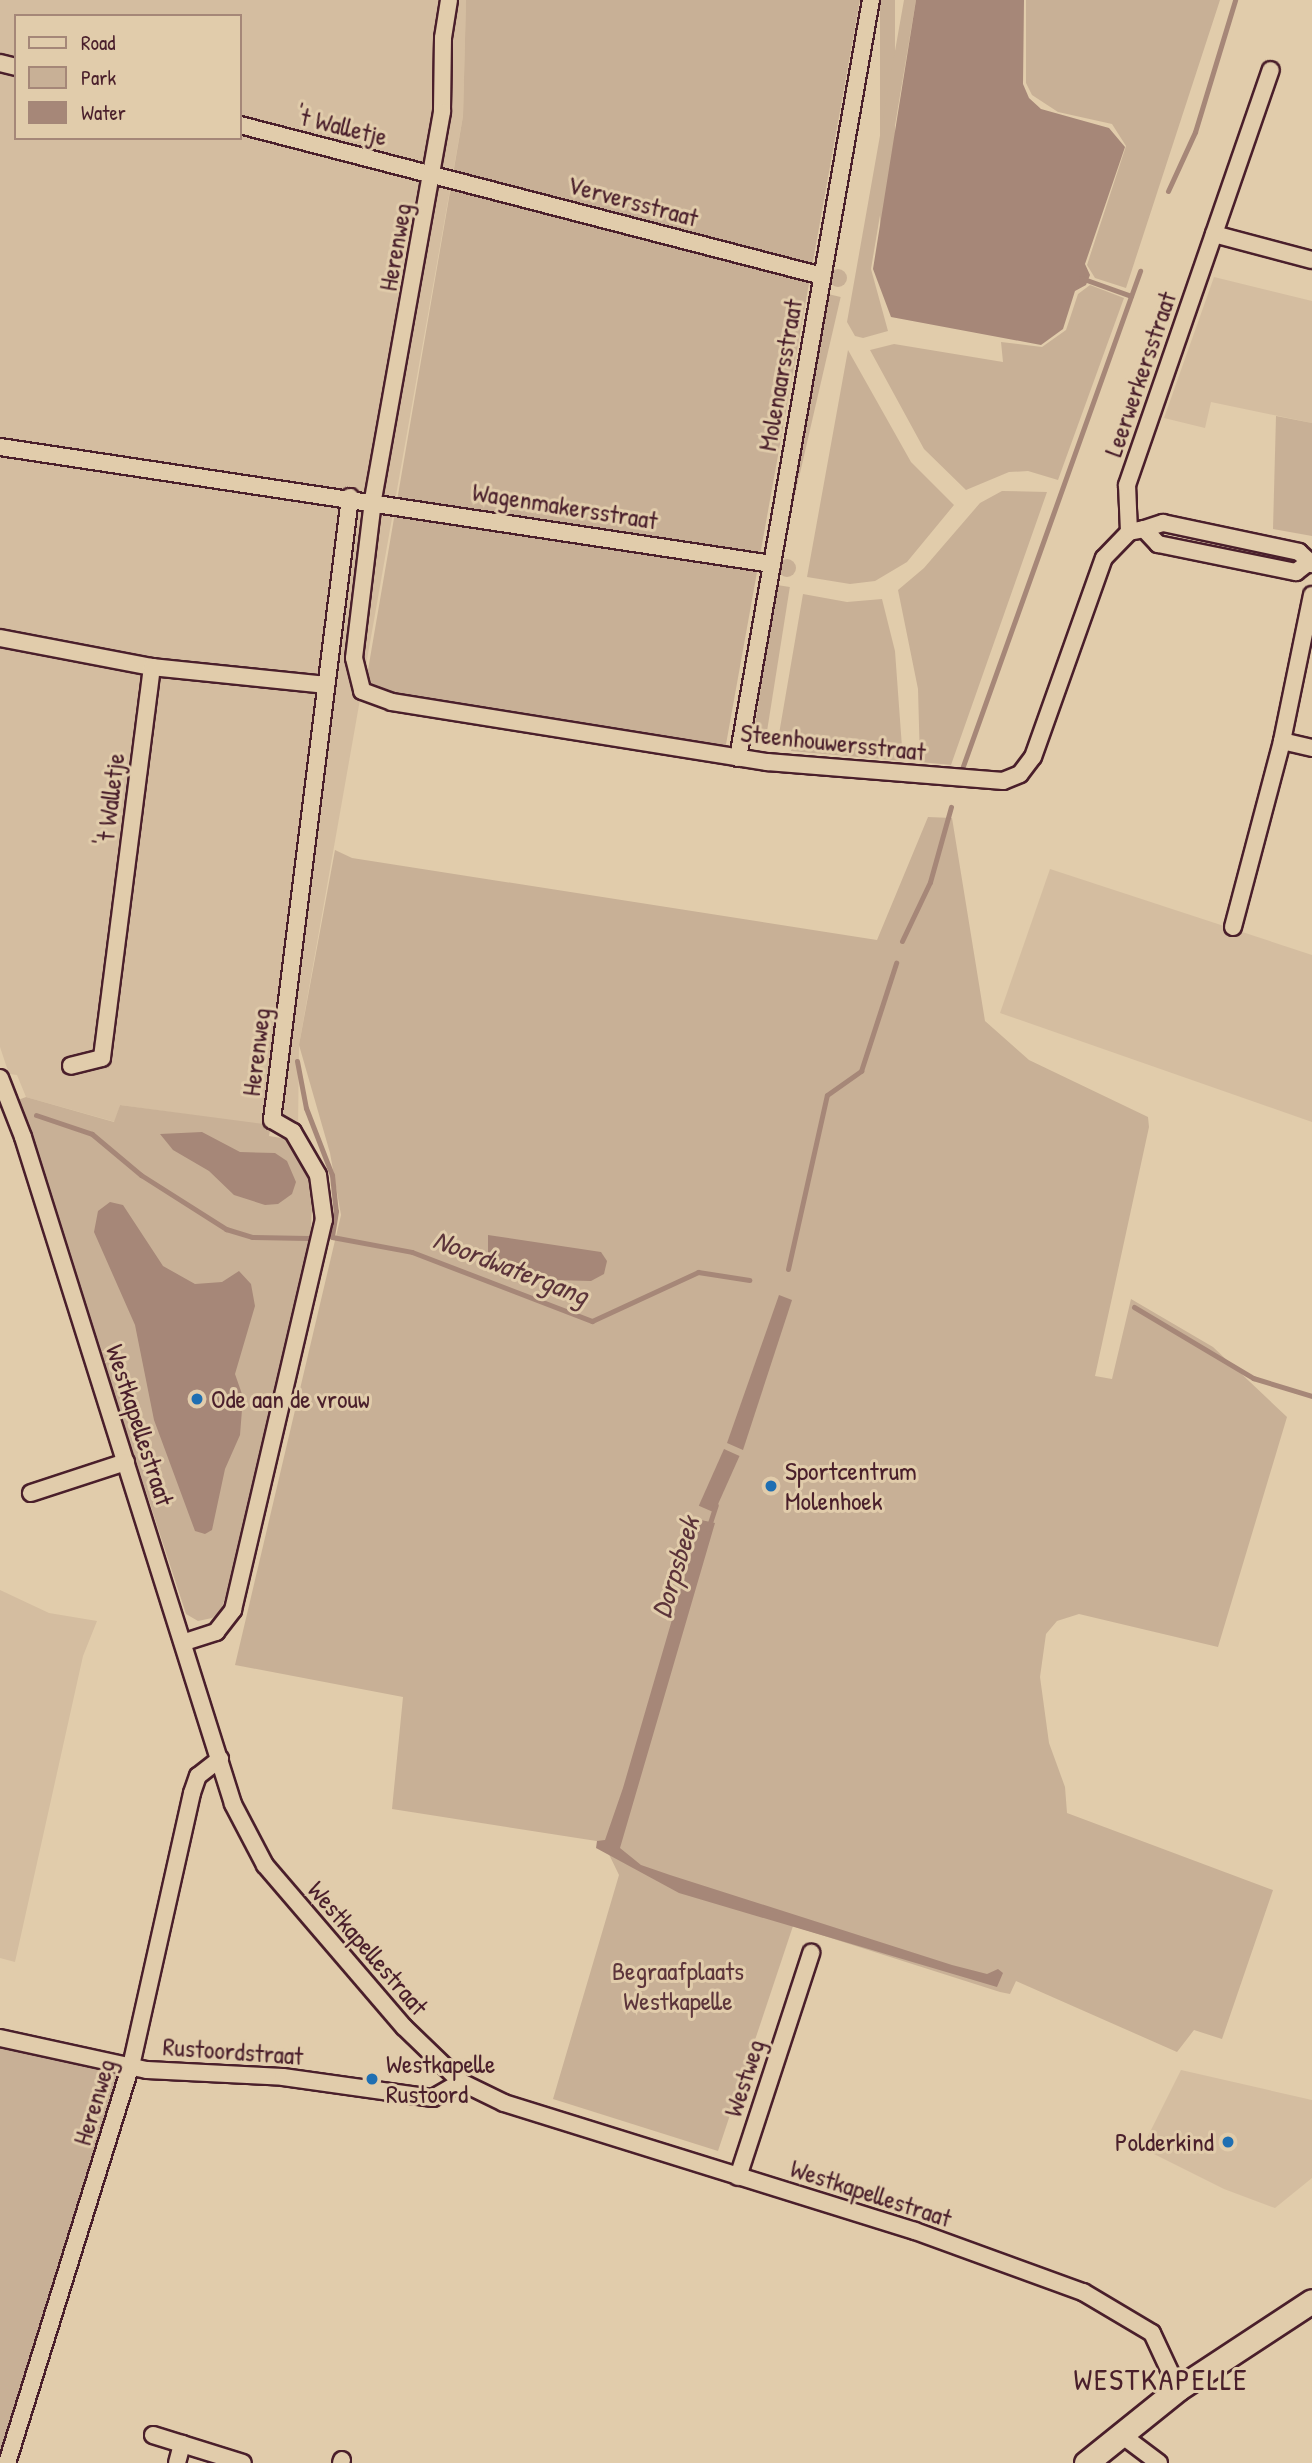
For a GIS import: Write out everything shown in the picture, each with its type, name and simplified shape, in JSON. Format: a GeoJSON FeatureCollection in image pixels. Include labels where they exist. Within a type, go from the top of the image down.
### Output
{"type":"FeatureCollection","features":[{"type":"Feature","properties":{"kind":"street","name":"Herenweg"},"geometry":{"type":"LineString","coordinates":[[362,691],[354,658],[373,501],[442,112],[443,38],[449,0]]}},
{"type":"Feature","properties":{"kind":"street","name":"Molenaarsstraat"},"geometry":{"type":"LineString","coordinates":[[738,758],[871,0]]}},
{"type":"Feature","properties":{"kind":"street","name":"Leerwerkersstraat"},"geometry":{"type":"LineString","coordinates":[[1136,531],[1127,485],[1271,70]]}},
{"type":"Feature","properties":{"kind":"street","name":"'t Walletje"},"geometry":{"type":"LineString","coordinates":[[242,126],[432,174]]}},
{"type":"Feature","properties":{"kind":"street","name":"Verversstraat"},"geometry":{"type":"LineString","coordinates":[[432,174],[822,276]]}},
{"type":"Feature","properties":{"kind":"street"},"geometry":{"type":"LineString","coordinates":[[1214,234],[1312,260]]}},
{"type":"Feature","properties":{"kind":"street"},"geometry":{"type":"LineString","coordinates":[[0,447],[350,497]]}},
{"type":"Feature","properties":{"kind":"street","name":"Herenweg"},"geometry":{"type":"LineString","coordinates":[[185,1642],[216,1632],[233,1610],[324,1220],[318,1175],[293,1132],[272,1120],[350,497]]}},
{"type":"Feature","properties":{"kind":"street","name":"Wagenmakersstraat"},"geometry":{"type":"LineString","coordinates":[[350,497],[772,564]]}},
{"type":"Feature","properties":{"kind":"street"},"geometry":{"type":"LineString","coordinates":[[1136,531],[1158,544],[1296,572],[1310,563]]}},
{"type":"Feature","properties":{"kind":"street","name":"Steenhouwersstraat"},"geometry":{"type":"LineString","coordinates":[[362,691],[392,702],[738,758],[1003,781],[1020,774],[1033,757],[1104,558],[1136,531]]}},
{"type":"Feature","properties":{"kind":"street"},"geometry":{"type":"LineString","coordinates":[[1233,926],[1282,741],[1312,595]]}},
{"type":"Feature","properties":{"kind":"street"},"geometry":{"type":"LineString","coordinates":[[0,638],[152,667],[326,685]]}},
{"type":"Feature","properties":{"kind":"street","name":"'t Walletje"},"geometry":{"type":"LineString","coordinates":[[71,1066],[102,1058],[152,667]]}},
{"type":"Feature","properties":{"kind":"street"},"geometry":{"type":"LineString","coordinates":[[1282,741],[1312,748]]}},
{"type":"Feature","properties":{"kind":"street","name":"Westkapellestraat"},"geometry":{"type":"LineString","coordinates":[[0,1078],[185,1642],[233,1804],[265,1865],[404,2027],[461,2081],[505,2103],[915,2231],[1083,2292],[1152,2333],[1178,2389]]}},
{"type":"Feature","properties":{"kind":"street"},"geometry":{"type":"LineString","coordinates":[[32,1493],[126,1462]]}},
{"type":"Feature","properties":{"kind":"street","name":"Herenweg"},"geometry":{"type":"LineString","coordinates":[[6,2463],[131,2066],[192,1793],[198,1776],[220,1759]]}},
{"type":"Feature","properties":{"kind":"street","name":"Westweg"},"geometry":{"type":"LineString","coordinates":[[737,2177],[811,1953]]}},
{"type":"Feature","properties":{"kind":"street","name":"Rustoordstraat"},"geometry":{"type":"LineString","coordinates":[[0,2038],[131,2066],[283,2077],[433,2098],[461,2081]]}},
{"type":"Feature","properties":{"kind":"street"},"geometry":{"type":"LineString","coordinates":[[1086,2463],[1123,2436],[1178,2389],[1312,2301]]}},
{"type":"Feature","properties":{"kind":"street"},"geometry":{"type":"LineString","coordinates":[[153,2435],[243,2463]]}},
{"type":"Feature","properties":{"kind":"street"},"geometry":{"type":"LineString","coordinates":[[1123,2436],[1159,2463]]}},
{"type":"Feature","properties":{"kind":"street"},"geometry":{"type":"LineString","coordinates":[[177,2463],[183,2444]]}},
{"type":"Feature","properties":{"kind":"shaded area"},"geometry":{"type":"Polygon","coordinates":[[[0,0],[466,0],[463,116],[299,1045],[298,1130],[120,1105],[115,1122],[26,1097],[17,1075],[9,1074],[0,1047],[0,0]]]}},
{"type":"Feature","properties":{"kind":"shaded area"},"geometry":{"type":"Polygon","coordinates":[[[1214,277],[1312,301],[1312,423],[1211,402],[1205,428],[1164,418],[1214,277]]]}},
{"type":"Feature","properties":{"kind":"shaded area"},"geometry":{"type":"Polygon","coordinates":[[[1050,869],[1312,955],[1312,1122],[1000,1013],[1050,869]]]}},
{"type":"Feature","properties":{"kind":"shaded area"},"geometry":{"type":"Polygon","coordinates":[[[0,1590],[49,1613],[97,1621],[83,1656],[15,1962],[0,1958],[0,1590]]]}},
{"type":"Feature","properties":{"kind":"shaded area","name":"Polderkind"},"geometry":{"type":"Polygon","coordinates":[[[1181,2070],[1312,2100],[1312,2178],[1275,2208],[1224,2189],[1142,2148],[1181,2070]]]}},
{"type":"Feature","properties":{"kind":"green space"},"geometry":{"type":"Polygon","coordinates":[[[466,0],[860,0],[723,761],[363,699],[463,116],[466,0]]]}},
{"type":"Feature","properties":{"kind":"green space"},"geometry":{"type":"Polygon","coordinates":[[[880,0],[895,0],[895,260],[880,260],[880,0]]]}},
{"type":"Feature","properties":{"kind":"green space"},"geometry":{"type":"Polygon","coordinates":[[[904,0],[916,0],[871,269],[888,331],[863,338],[855,336],[847,322],[904,0]]]}},
{"type":"Feature","properties":{"kind":"green space"},"geometry":{"type":"Polygon","coordinates":[[[1026,0],[1220,0],[1126,288],[1095,278],[1087,265],[1126,146],[1112,124],[1058,112],[1032,95],[1026,83],[1026,0]]]}},
{"type":"Feature","properties":{"kind":"green space"},"geometry":{"type":"Polygon","coordinates":[[[838,269],[844,272],[847,278],[844,284],[838,287],[832,284],[829,278],[832,272],[838,269]]]}},
{"type":"Feature","properties":{"kind":"green space"},"geometry":{"type":"Polygon","coordinates":[[[1090,285],[1124,298],[1058,480],[1028,471],[1009,472],[966,490],[924,449],[870,350],[894,344],[1003,362],[1001,342],[1042,347],[1066,330],[1078,294],[1090,285]]]}},
{"type":"Feature","properties":{"kind":"green space"},"geometry":{"type":"Polygon","coordinates":[[[828,294],[841,297],[783,548],[770,545],[828,294]]]}},
{"type":"Feature","properties":{"kind":"green space"},"geometry":{"type":"Polygon","coordinates":[[[848,350],[911,462],[954,505],[907,562],[875,581],[850,584],[807,577],[848,350]]]}},
{"type":"Feature","properties":{"kind":"green space"},"geometry":{"type":"Polygon","coordinates":[[[1276,416],[1312,423],[1312,536],[1273,529],[1276,416]]]}},
{"type":"Feature","properties":{"kind":"green space"},"geometry":{"type":"Polygon","coordinates":[[[1002,491],[1047,492],[951,765],[920,762],[918,689],[898,590],[924,568],[980,503],[1002,491]]]}},
{"type":"Feature","properties":{"kind":"green space"},"geometry":{"type":"Polygon","coordinates":[[[783,559],[791,559],[796,568],[794,575],[783,577],[778,572],[778,564],[783,559]]]}},
{"type":"Feature","properties":{"kind":"green space"},"geometry":{"type":"Polygon","coordinates":[[[777,585],[790,587],[766,735],[754,733],[777,585]]]}},
{"type":"Feature","properties":{"kind":"green space"},"geometry":{"type":"Polygon","coordinates":[[[803,594],[847,602],[882,599],[895,651],[903,761],[791,751],[793,737],[779,734],[803,594]]]}},
{"type":"Feature","properties":{"kind":"green space","name":"Sportcentrum Molenhoek"},"geometry":{"type":"Polygon","coordinates":[[[928,817],[952,818],[985,1021],[1029,1060],[1148,1117],[1149,1127],[1095,1376],[1112,1379],[1131,1299],[1213,1347],[1287,1417],[1218,1647],[1079,1614],[1057,1621],[1046,1634],[1040,1677],[1049,1743],[1065,1787],[1067,1813],[1273,1890],[1222,2039],[1194,2030],[1177,2052],[1016,1981],[1010,1994],[1000,1992],[793,1926],[718,2151],[553,2099],[619,1875],[603,1842],[392,1809],[403,1697],[235,1665],[341,1215],[330,1153],[299,1045],[335,850],[352,858],[877,940],[928,817]]]}},
{"type":"Feature","properties":{"kind":"green space"},"geometry":{"type":"Polygon","coordinates":[[[26,1097],[114,1122],[120,1105],[271,1125],[269,1136],[288,1139],[313,1184],[310,1249],[228,1589],[221,1610],[212,1618],[198,1621],[186,1614],[18,1100],[26,1097]]]}},
{"type":"Feature","properties":{"kind":"green space"},"geometry":{"type":"Polygon","coordinates":[[[0,2044],[123,2070],[0,2463],[0,2044]]]}},
{"type":"Feature","properties":{"kind":"water"},"geometry":{"type":"Polygon","coordinates":[[[916,0],[1024,0],[1023,84],[1029,98],[1041,109],[1109,128],[1125,147],[1085,264],[1090,275],[1086,285],[1075,291],[1063,329],[1041,345],[891,317],[873,269],[916,0]]]}},
{"type":"Feature","properties":{"kind":"water"},"geometry":{"type":"Polygon","coordinates":[[[202,1132],[240,1152],[275,1153],[287,1161],[296,1182],[292,1194],[278,1204],[265,1205],[234,1195],[209,1171],[173,1150],[160,1134],[202,1132]]]}},
{"type":"Feature","properties":{"kind":"water"},"geometry":{"type":"Polygon","coordinates":[[[110,1202],[123,1205],[163,1266],[195,1284],[222,1282],[239,1271],[251,1284],[255,1306],[235,1374],[243,1397],[240,1435],[225,1469],[212,1530],[205,1534],[195,1531],[154,1420],[135,1325],[94,1232],[98,1211],[110,1202]]]}},
{"type":"Feature","properties":{"kind":"water"},"geometry":{"type":"Polygon","coordinates":[[[488,1235],[601,1252],[607,1261],[604,1274],[591,1281],[552,1280],[488,1255],[488,1235]]]}},
{"type":"Feature","properties":{"kind":"water"},"geometry":{"type":"Polygon","coordinates":[[[779,1295],[792,1300],[743,1450],[727,1443],[779,1295]]]}},
{"type":"Feature","properties":{"kind":"water"},"geometry":{"type":"Polygon","coordinates":[[[724,1449],[740,1456],[714,1513],[699,1506],[724,1449]]]}},
{"type":"Feature","properties":{"kind":"water"},"geometry":{"type":"Polygon","coordinates":[[[701,1520],[715,1523],[620,1848],[641,1865],[670,1875],[952,1965],[987,1974],[998,1969],[1003,1973],[997,1987],[679,1893],[596,1848],[597,1841],[605,1840],[623,1788],[701,1520]]]}},
{"type":"Feature","properties":{"kind":"waterway"},"geometry":{"type":"LineString","coordinates":[[1168,191],[1195,132],[1235,0]]}},
{"type":"Feature","properties":{"kind":"waterway"},"geometry":{"type":"LineString","coordinates":[[963,766],[1140,271]]}},
{"type":"Feature","properties":{"kind":"waterway"},"geometry":{"type":"LineString","coordinates":[[1081,278],[1131,296]]}},
{"type":"Feature","properties":{"kind":"waterway"},"geometry":{"type":"LineString","coordinates":[[902,941],[930,882],[951,807]]}},
{"type":"Feature","properties":{"kind":"waterway"},"geometry":{"type":"LineString","coordinates":[[788,1269],[827,1095],[861,1071],[896,963]]}},
{"type":"Feature","properties":{"kind":"waterway","name":"Noordwatergang"},"geometry":{"type":"LineString","coordinates":[[297,1061],[306,1108],[332,1175],[336,1211],[332,1237],[412,1252],[592,1321],[698,1272],[749,1280]]}},
{"type":"Feature","properties":{"kind":"waterway","name":"Noordwatergang"},"geometry":{"type":"LineString","coordinates":[[36,1115],[92,1134],[141,1175],[226,1229],[252,1237],[308,1238]]}},
{"type":"Feature","properties":{"kind":"waterway","name":"Noordwatergang"},"geometry":{"type":"LineString","coordinates":[[1134,1307],[1253,1378],[1312,1396]]}},
{"type":"Feature","properties":{"kind":"waterway","name":"Dorpsbeek"},"geometry":{"type":"LineString","coordinates":[[708,1529],[716,1505]]}},
{"type":"Feature","properties":{"kind":"place","name":"Ode aan de vrouw"},"geometry":{"type":"Point","coordinates":[197,1399]}},
{"type":"Feature","properties":{"kind":"place","name":"Sportcentrum Molenhoek"},"geometry":{"type":"Point","coordinates":[771,1486]}},
{"type":"Feature","properties":{"kind":"place","name":"Westkapelle Rustoord"},"geometry":{"type":"Point","coordinates":[372,2079]}},
{"type":"Feature","properties":{"kind":"place","name":"Polderkind"},"geometry":{"type":"Point","coordinates":[1228,2142]}},
{"type":"Feature","properties":{"kind":"district","name":"WESTKAPELLE"},"geometry":{"type":"Point","coordinates":[1161,2379]}},
{"type":"Feature","properties":{"kind":"park label","name":"Begraafplaats Westkapelle"},"geometry":{"type":"Point","coordinates":[678,1986]}}]}
